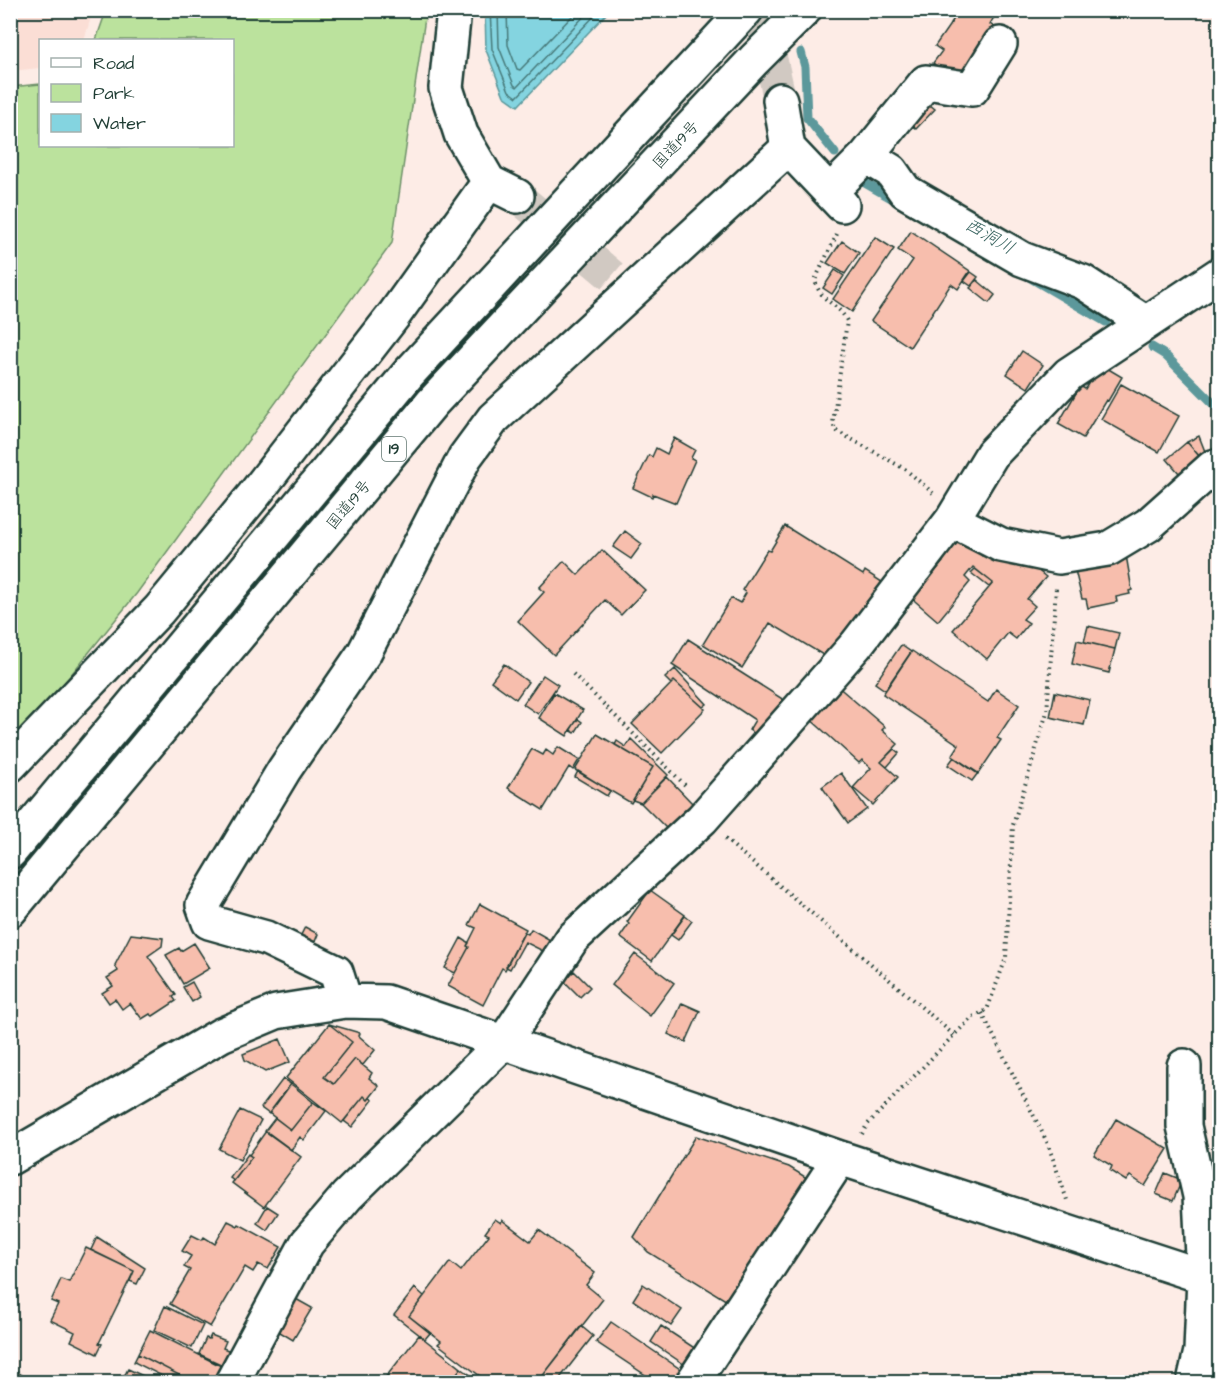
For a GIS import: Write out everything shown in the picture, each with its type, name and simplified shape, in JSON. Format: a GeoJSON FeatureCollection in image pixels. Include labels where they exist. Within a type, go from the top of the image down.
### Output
{"type":"FeatureCollection","features":[{"type":"Feature","properties":{"kind":"main road"},"geometry":{"type":"LineString","coordinates":[[10,765],[159,610],[254,495],[394,315],[503,189],[461,134],[446,88],[453,10]]}},
{"type":"Feature","properties":{"kind":"main road","name":"19"},"geometry":{"type":"LineString","coordinates":[[10,852],[409,373],[746,10]]}},
{"type":"Feature","properties":{"kind":"main road","name":"国道19号"},"geometry":{"type":"LineString","coordinates":[[10,910],[432,403],[754,60],[804,10]]}},
{"type":"Feature","properties":{"kind":"main road"},"geometry":{"type":"LineString","coordinates":[[780,100],[788,148],[836,198],[866,156],[926,81],[972,89],[1000,44]]}},
{"type":"Feature","properties":{"kind":"main road"},"geometry":{"type":"LineString","coordinates":[[345,1001],[336,972],[266,938],[209,922],[203,905],[284,770],[364,653],[465,457],[494,419],[620,286],[788,148]]}},
{"type":"Feature","properties":{"kind":"main road"},"geometry":{"type":"LineString","coordinates":[[866,156],[891,171],[905,191],[1022,259],[1083,282],[1146,323]]}},
{"type":"Feature","properties":{"kind":"main road"},"geometry":{"type":"LineString","coordinates":[[232,1383],[307,1243],[347,1196],[504,1042],[572,939],[706,814],[856,645],[954,516],[992,454],[1070,374],[1220,274]]}},
{"type":"Feature","properties":{"kind":"main road"},"geometry":{"type":"LineString","coordinates":[[954,516],[1001,545],[1059,557],[1108,549],[1148,525],[1213,467],[1220,465]]}},
{"type":"Feature","properties":{"kind":"main road"},"geometry":{"type":"LineString","coordinates":[[254,495],[284,523]]}},
{"type":"Feature","properties":{"kind":"main road"},"geometry":{"type":"LineString","coordinates":[[10,1158],[221,1035],[276,1012],[345,1001],[386,1002],[844,1160],[1212,1279]]}},
{"type":"Feature","properties":{"kind":"main road"},"geometry":{"type":"LineString","coordinates":[[1184,1066],[1184,1126],[1200,1196],[1212,1279],[1194,1383]]}},
{"type":"Feature","properties":{"kind":"main road"},"geometry":{"type":"LineString","coordinates":[[693,1383],[844,1160]]}},
{"type":"Feature","properties":{"kind":"path"},"geometry":{"type":"LineString","coordinates":[[836,198],[848,214],[831,242],[815,280],[822,297],[843,313],[847,321],[833,423],[835,430],[905,469],[954,516]]}},
{"type":"Feature","properties":{"kind":"path"},"geometry":{"type":"LineString","coordinates":[[844,1160],[867,1125],[954,1035],[973,1017],[987,1010],[1006,958],[1013,825],[1047,712],[1059,557]]}},
{"type":"Feature","properties":{"kind":"path"},"geometry":{"type":"LineString","coordinates":[[573,674],[706,814],[954,1035]]}},
{"type":"Feature","properties":{"kind":"path"},"geometry":{"type":"LineString","coordinates":[[982,1012],[1048,1144],[1064,1185],[1071,1213],[1066,1232]]}},
{"type":"Feature","properties":{"kind":"shaded area"},"geometry":{"type":"Polygon","coordinates":[[[11,10],[93,10],[84,39],[39,39],[39,68],[11,71],[11,10]]]}},
{"type":"Feature","properties":{"kind":"green space"},"geometry":{"type":"Polygon","coordinates":[[[106,11],[426,11],[392,243],[137,593],[23,734],[11,738],[11,87],[39,84],[39,147],[234,147],[234,39],[96,39],[106,11]]]}},
{"type":"Feature","properties":{"kind":"water"},"geometry":{"type":"Polygon","coordinates":[[[485,10],[609,11],[518,106],[504,96],[486,50],[485,10]]]}},
{"type":"Feature","properties":{"kind":"building"},"geometry":{"type":"Polygon","coordinates":[[[960,10],[988,10],[994,17],[990,24],[998,30],[964,84],[933,63],[942,51],[935,46],[960,10]]]}},
{"type":"Feature","properties":{"kind":"building"},"geometry":{"type":"Polygon","coordinates":[[[924,100],[935,109],[916,129],[906,120],[924,100]]]}},
{"type":"Feature","properties":{"kind":"building"},"geometry":{"type":"Polygon","coordinates":[[[911,231],[970,271],[958,289],[951,284],[910,347],[871,321],[913,260],[898,250],[911,231]]]}},
{"type":"Feature","properties":{"kind":"building"},"geometry":{"type":"Polygon","coordinates":[[[875,237],[894,249],[852,312],[833,299],[875,237]]]}},
{"type":"Feature","properties":{"kind":"building"},"geometry":{"type":"Polygon","coordinates":[[[842,241],[859,253],[845,274],[827,263],[842,241]]]}},
{"type":"Feature","properties":{"kind":"building"},"geometry":{"type":"Polygon","coordinates":[[[835,270],[844,276],[832,294],[823,288],[835,270]]]}},
{"type":"Feature","properties":{"kind":"building"},"geometry":{"type":"Polygon","coordinates":[[[971,272],[978,277],[971,286],[964,281],[971,272]]]}},
{"type":"Feature","properties":{"kind":"building"},"geometry":{"type":"Polygon","coordinates":[[[977,280],[995,295],[989,303],[970,288],[977,280]]]}},
{"type":"Feature","properties":{"kind":"building"},"geometry":{"type":"Polygon","coordinates":[[[1220,326],[1220,346],[1211,342],[1220,326]]]}},
{"type":"Feature","properties":{"kind":"building"},"geometry":{"type":"Polygon","coordinates":[[[1022,351],[1043,365],[1028,388],[1007,374],[1022,351]]]}},
{"type":"Feature","properties":{"kind":"building"},"geometry":{"type":"Polygon","coordinates":[[[1100,364],[1122,377],[1083,438],[1058,424],[1080,386],[1085,389],[1100,364]]]}},
{"type":"Feature","properties":{"kind":"building"},"geometry":{"type":"Polygon","coordinates":[[[1121,384],[1179,416],[1159,452],[1101,419],[1121,384]]]}},
{"type":"Feature","properties":{"kind":"building"},"geometry":{"type":"Polygon","coordinates":[[[1199,436],[1206,454],[1201,458],[1187,442],[1199,436]]]}},
{"type":"Feature","properties":{"kind":"building"},"geometry":{"type":"Polygon","coordinates":[[[674,438],[695,450],[691,458],[695,460],[676,503],[653,494],[652,497],[633,488],[649,455],[652,457],[656,448],[667,454],[674,438]]]}},
{"type":"Feature","properties":{"kind":"building"},"geometry":{"type":"Polygon","coordinates":[[[1187,442],[1205,463],[1185,480],[1167,459],[1187,442]]]}},
{"type":"Feature","properties":{"kind":"building"},"geometry":{"type":"Polygon","coordinates":[[[785,526],[863,575],[865,571],[885,584],[833,661],[770,623],[742,668],[703,644],[731,598],[740,603],[746,593],[742,590],[785,526]]]}},
{"type":"Feature","properties":{"kind":"building"},"geometry":{"type":"Polygon","coordinates":[[[625,531],[642,544],[631,559],[613,547],[625,531]]]}},
{"type":"Feature","properties":{"kind":"building"},"geometry":{"type":"Polygon","coordinates":[[[956,534],[982,556],[990,547],[1031,565],[1046,577],[1027,599],[1035,606],[1023,619],[1029,623],[1016,639],[1008,633],[987,659],[953,630],[993,583],[973,567],[965,577],[970,582],[938,621],[908,595],[918,583],[922,587],[943,562],[937,558],[956,534]]]}},
{"type":"Feature","properties":{"kind":"building"},"geometry":{"type":"Polygon","coordinates":[[[602,550],[645,590],[621,615],[605,600],[554,655],[518,621],[544,592],[539,588],[564,561],[578,575],[602,550]]]}},
{"type":"Feature","properties":{"kind":"building"},"geometry":{"type":"Polygon","coordinates":[[[1126,555],[1132,590],[1129,591],[1130,594],[1116,597],[1117,602],[1088,608],[1086,599],[1082,599],[1074,566],[1126,555]]]}},
{"type":"Feature","properties":{"kind":"building"},"geometry":{"type":"Polygon","coordinates":[[[975,569],[993,583],[989,587],[971,573],[975,569]]]}},
{"type":"Feature","properties":{"kind":"building"},"geometry":{"type":"Polygon","coordinates":[[[1088,626],[1119,633],[1115,649],[1084,642],[1088,626]]]}},
{"type":"Feature","properties":{"kind":"building"},"geometry":{"type":"Polygon","coordinates":[[[688,639],[784,700],[760,737],[749,730],[755,720],[672,665],[688,639]]]}},
{"type":"Feature","properties":{"kind":"building"},"geometry":{"type":"Polygon","coordinates":[[[1077,640],[1115,649],[1109,673],[1072,664],[1077,640]]]}},
{"type":"Feature","properties":{"kind":"building"},"geometry":{"type":"Polygon","coordinates":[[[901,645],[911,652],[885,690],[875,683],[901,645]]]}},
{"type":"Feature","properties":{"kind":"building"},"geometry":{"type":"Polygon","coordinates":[[[912,651],[988,702],[996,689],[1019,705],[997,738],[1001,740],[978,774],[952,756],[959,745],[883,694],[912,651]]]}},
{"type":"Feature","properties":{"kind":"building"},"geometry":{"type":"Polygon","coordinates":[[[504,664],[528,682],[516,699],[491,681],[504,664]]]}},
{"type":"Feature","properties":{"kind":"building"},"geometry":{"type":"Polygon","coordinates":[[[675,669],[707,704],[703,707],[674,681],[671,684],[665,678],[675,669]]]}},
{"type":"Feature","properties":{"kind":"building"},"geometry":{"type":"Polygon","coordinates":[[[543,675],[558,685],[538,714],[523,704],[543,675]]]}},
{"type":"Feature","properties":{"kind":"building"},"geometry":{"type":"Polygon","coordinates":[[[674,681],[705,709],[662,753],[632,724],[674,681]]]}},
{"type":"Feature","properties":{"kind":"building"},"geometry":{"type":"Polygon","coordinates":[[[836,685],[885,727],[882,730],[898,744],[881,762],[898,777],[873,805],[853,788],[871,768],[862,760],[859,763],[808,717],[836,685]]]}},
{"type":"Feature","properties":{"kind":"building"},"geometry":{"type":"Polygon","coordinates":[[[1055,692],[1090,700],[1084,725],[1050,717],[1055,692]]]}},
{"type":"Feature","properties":{"kind":"building"},"geometry":{"type":"Polygon","coordinates":[[[554,693],[583,710],[567,736],[539,718],[554,693]]]}},
{"type":"Feature","properties":{"kind":"building"},"geometry":{"type":"Polygon","coordinates":[[[578,719],[582,722],[575,733],[570,730],[578,719]]]}},
{"type":"Feature","properties":{"kind":"building"},"geometry":{"type":"Polygon","coordinates":[[[597,734],[653,767],[631,803],[575,770],[597,734]]]}},
{"type":"Feature","properties":{"kind":"building"},"geometry":{"type":"Polygon","coordinates":[[[631,739],[668,775],[641,803],[633,800],[653,767],[615,745],[617,741],[626,747],[631,739]]]}},
{"type":"Feature","properties":{"kind":"building"},"geometry":{"type":"Polygon","coordinates":[[[558,747],[579,760],[573,770],[569,767],[543,810],[508,788],[532,749],[543,755],[546,750],[553,755],[558,747]]]}},
{"type":"Feature","properties":{"kind":"building"},"geometry":{"type":"Polygon","coordinates":[[[894,749],[899,753],[887,767],[881,762],[894,749]]]}},
{"type":"Feature","properties":{"kind":"building"},"geometry":{"type":"Polygon","coordinates":[[[954,757],[978,773],[972,781],[948,765],[954,757]]]}},
{"type":"Feature","properties":{"kind":"building"},"geometry":{"type":"Polygon","coordinates":[[[578,771],[610,791],[607,796],[575,777],[578,771]]]}},
{"type":"Feature","properties":{"kind":"building"},"geometry":{"type":"Polygon","coordinates":[[[841,773],[867,809],[848,823],[822,787],[841,773]]]}},
{"type":"Feature","properties":{"kind":"building"},"geometry":{"type":"Polygon","coordinates":[[[667,777],[693,804],[668,830],[641,803],[667,777]]]}},
{"type":"Feature","properties":{"kind":"building"},"geometry":{"type":"Polygon","coordinates":[[[650,890],[685,915],[652,961],[620,937],[629,924],[627,922],[650,890]]]}},
{"type":"Feature","properties":{"kind":"building"},"geometry":{"type":"Polygon","coordinates":[[[480,904],[526,929],[505,970],[502,968],[483,1005],[448,986],[469,947],[467,946],[476,928],[469,925],[480,904]]]}},
{"type":"Feature","properties":{"kind":"building"},"geometry":{"type":"Polygon","coordinates":[[[685,916],[692,921],[678,940],[671,935],[685,916]]]}},
{"type":"Feature","properties":{"kind":"building"},"geometry":{"type":"Polygon","coordinates":[[[305,927],[318,934],[314,944],[300,937],[305,927]]]}},
{"type":"Feature","properties":{"kind":"building"},"geometry":{"type":"Polygon","coordinates":[[[531,929],[552,941],[545,952],[525,942],[510,969],[506,967],[524,932],[528,934],[531,929]]]}},
{"type":"Feature","properties":{"kind":"building"},"geometry":{"type":"Polygon","coordinates":[[[131,934],[163,938],[162,946],[148,956],[176,995],[173,997],[176,1001],[153,1016],[150,1014],[142,1019],[130,1003],[122,1009],[115,999],[109,1003],[102,993],[113,986],[107,978],[118,971],[115,965],[131,934]]]}},
{"type":"Feature","properties":{"kind":"building"},"geometry":{"type":"Polygon","coordinates":[[[461,938],[469,943],[467,946],[469,947],[455,973],[445,968],[461,938]]]}},
{"type":"Feature","properties":{"kind":"building"},"geometry":{"type":"Polygon","coordinates":[[[194,943],[210,968],[183,984],[166,955],[179,948],[181,951],[194,943]]]}},
{"type":"Feature","properties":{"kind":"building"},"geometry":{"type":"Polygon","coordinates":[[[635,954],[674,983],[650,1016],[612,985],[635,954]]]}},
{"type":"Feature","properties":{"kind":"building"},"geometry":{"type":"Polygon","coordinates":[[[574,971],[590,987],[580,997],[564,981],[574,971]]]}},
{"type":"Feature","properties":{"kind":"building"},"geometry":{"type":"Polygon","coordinates":[[[192,982],[200,997],[192,1002],[183,987],[192,982]]]}},
{"type":"Feature","properties":{"kind":"building"},"geometry":{"type":"Polygon","coordinates":[[[682,1003],[700,1011],[686,1042],[668,1034],[682,1003]]]}},
{"type":"Feature","properties":{"kind":"building"},"geometry":{"type":"Polygon","coordinates":[[[329,1024],[352,1042],[324,1077],[334,1084],[355,1059],[372,1073],[369,1078],[379,1086],[368,1100],[364,1096],[342,1123],[286,1078],[329,1024]]]}},
{"type":"Feature","properties":{"kind":"building"},"geometry":{"type":"Polygon","coordinates":[[[329,1024],[360,1033],[359,1036],[375,1050],[363,1065],[355,1059],[334,1084],[324,1077],[352,1042],[329,1024]]]}},
{"type":"Feature","properties":{"kind":"building"},"geometry":{"type":"Polygon","coordinates":[[[280,1039],[290,1062],[265,1072],[245,1060],[243,1054],[280,1039]]]}},
{"type":"Feature","properties":{"kind":"building"},"geometry":{"type":"Polygon","coordinates":[[[283,1079],[291,1084],[269,1114],[261,1108],[283,1079]]]}},
{"type":"Feature","properties":{"kind":"building"},"geometry":{"type":"Polygon","coordinates":[[[291,1084],[313,1102],[291,1130],[269,1113],[291,1084]]]}},
{"type":"Feature","properties":{"kind":"building"},"geometry":{"type":"Polygon","coordinates":[[[364,1096],[368,1100],[370,1098],[373,1100],[352,1127],[344,1121],[364,1096]]]}},
{"type":"Feature","properties":{"kind":"building"},"geometry":{"type":"Polygon","coordinates":[[[313,1102],[326,1111],[304,1140],[300,1137],[291,1150],[265,1131],[275,1118],[291,1130],[313,1102]]]}},
{"type":"Feature","properties":{"kind":"building"},"geometry":{"type":"Polygon","coordinates":[[[240,1110],[261,1120],[240,1160],[219,1149],[240,1110]]]}},
{"type":"Feature","properties":{"kind":"building"},"geometry":{"type":"Polygon","coordinates":[[[1116,1119],[1168,1149],[1145,1186],[1130,1176],[1126,1181],[1110,1171],[1112,1166],[1094,1155],[1116,1119]]]}},
{"type":"Feature","properties":{"kind":"building"},"geometry":{"type":"Polygon","coordinates":[[[266,1131],[301,1157],[264,1207],[232,1183],[252,1157],[249,1155],[266,1131]]]}},
{"type":"Feature","properties":{"kind":"building"},"geometry":{"type":"Polygon","coordinates":[[[696,1136],[789,1167],[810,1180],[732,1304],[648,1252],[634,1237],[696,1136]]]}},
{"type":"Feature","properties":{"kind":"building"},"geometry":{"type":"Polygon","coordinates":[[[248,1154],[252,1157],[234,1181],[230,1178],[248,1154]]]}},
{"type":"Feature","properties":{"kind":"building"},"geometry":{"type":"Polygon","coordinates":[[[1165,1173],[1182,1180],[1173,1201],[1156,1194],[1165,1173]]]}},
{"type":"Feature","properties":{"kind":"building"},"geometry":{"type":"Polygon","coordinates":[[[267,1206],[278,1213],[267,1230],[257,1223],[267,1206]]]}},
{"type":"Feature","properties":{"kind":"building"},"geometry":{"type":"Polygon","coordinates":[[[495,1219],[501,1223],[502,1220],[530,1241],[539,1230],[595,1273],[586,1285],[603,1299],[538,1382],[488,1382],[438,1344],[441,1341],[409,1316],[450,1262],[461,1271],[489,1235],[485,1233],[495,1219]]]}},
{"type":"Feature","properties":{"kind":"building"},"geometry":{"type":"Polygon","coordinates":[[[228,1221],[238,1226],[239,1224],[281,1247],[268,1269],[258,1264],[253,1272],[245,1267],[210,1327],[170,1304],[190,1270],[184,1267],[191,1256],[182,1251],[192,1235],[202,1240],[204,1237],[215,1244],[228,1221]]]}},
{"type":"Feature","properties":{"kind":"building"},"geometry":{"type":"Polygon","coordinates":[[[97,1237],[145,1268],[137,1284],[130,1281],[134,1271],[91,1250],[97,1237]]]}},
{"type":"Feature","properties":{"kind":"building"},"geometry":{"type":"Polygon","coordinates":[[[86,1248],[134,1271],[99,1343],[102,1344],[97,1354],[71,1341],[75,1332],[50,1320],[58,1304],[51,1301],[61,1279],[69,1282],[86,1248]]]}},
{"type":"Feature","properties":{"kind":"building"},"geometry":{"type":"Polygon","coordinates":[[[643,1284],[682,1310],[671,1326],[633,1300],[643,1284]]]}},
{"type":"Feature","properties":{"kind":"building"},"geometry":{"type":"Polygon","coordinates":[[[415,1288],[424,1296],[409,1316],[430,1333],[425,1339],[394,1315],[415,1288]]]}},
{"type":"Feature","properties":{"kind":"building"},"geometry":{"type":"Polygon","coordinates":[[[294,1298],[312,1308],[293,1340],[275,1329],[294,1298]]]}},
{"type":"Feature","properties":{"kind":"building"},"geometry":{"type":"Polygon","coordinates":[[[165,1306],[203,1325],[192,1348],[154,1330],[165,1306]]]}},
{"type":"Feature","properties":{"kind":"building"},"geometry":{"type":"Polygon","coordinates":[[[611,1322],[683,1371],[676,1382],[656,1382],[596,1342],[611,1322]]]}},
{"type":"Feature","properties":{"kind":"building"},"geometry":{"type":"Polygon","coordinates":[[[581,1326],[593,1336],[557,1382],[538,1382],[581,1326]]]}},
{"type":"Feature","properties":{"kind":"building"},"geometry":{"type":"Polygon","coordinates":[[[661,1326],[699,1351],[688,1367],[651,1342],[661,1326]]]}},
{"type":"Feature","properties":{"kind":"building"},"geometry":{"type":"Polygon","coordinates":[[[150,1330],[227,1369],[220,1382],[183,1382],[185,1378],[138,1354],[150,1330]]]}},
{"type":"Feature","properties":{"kind":"building"},"geometry":{"type":"Polygon","coordinates":[[[211,1335],[226,1341],[223,1348],[233,1352],[227,1367],[199,1354],[206,1338],[209,1339],[211,1335]]]}},
{"type":"Feature","properties":{"kind":"building"},"geometry":{"type":"Polygon","coordinates":[[[419,1335],[461,1368],[450,1382],[382,1382],[419,1335]]]}},
{"type":"Feature","properties":{"kind":"building"},"geometry":{"type":"Polygon","coordinates":[[[138,1354],[185,1378],[183,1382],[174,1382],[134,1362],[138,1354]]]}},
{"type":"Feature","properties":{"kind":"building"},"geometry":{"type":"Polygon","coordinates":[[[10,1366],[31,1382],[10,1382],[10,1366]]]}},
{"type":"Feature","properties":{"kind":"building"},"geometry":{"type":"Polygon","coordinates":[[[461,1368],[480,1382],[450,1382],[461,1368]]]}},
{"type":"Feature","properties":{"kind":"building"},"geometry":{"type":"Polygon","coordinates":[[[128,1369],[156,1382],[121,1382],[128,1369]]]}},
{"type":"Feature","properties":{"kind":"waterway","name":"西洞川"},"geometry":{"type":"LineString","coordinates":[[801,52],[805,67],[807,118],[835,153]]}},
{"type":"Feature","properties":{"kind":"waterway","name":"西洞川"},"geometry":{"type":"LineString","coordinates":[[858,179],[900,203]]}},
{"type":"Feature","properties":{"kind":"waterway","name":"西洞川"},"geometry":{"type":"LineString","coordinates":[[1029,277],[1106,322]]}},
{"type":"Feature","properties":{"kind":"waterway","name":"西洞川"},"geometry":{"type":"LineString","coordinates":[[1152,347],[1165,355],[1220,410]]}},
{"type":"Feature","properties":{"kind":"tunnel"},"geometry":{"type":"LineString","coordinates":[[760,10],[780,100]]}},
{"type":"Feature","properties":{"kind":"tunnel"},"geometry":{"type":"LineString","coordinates":[[517,196],[612,276]]}}]}
